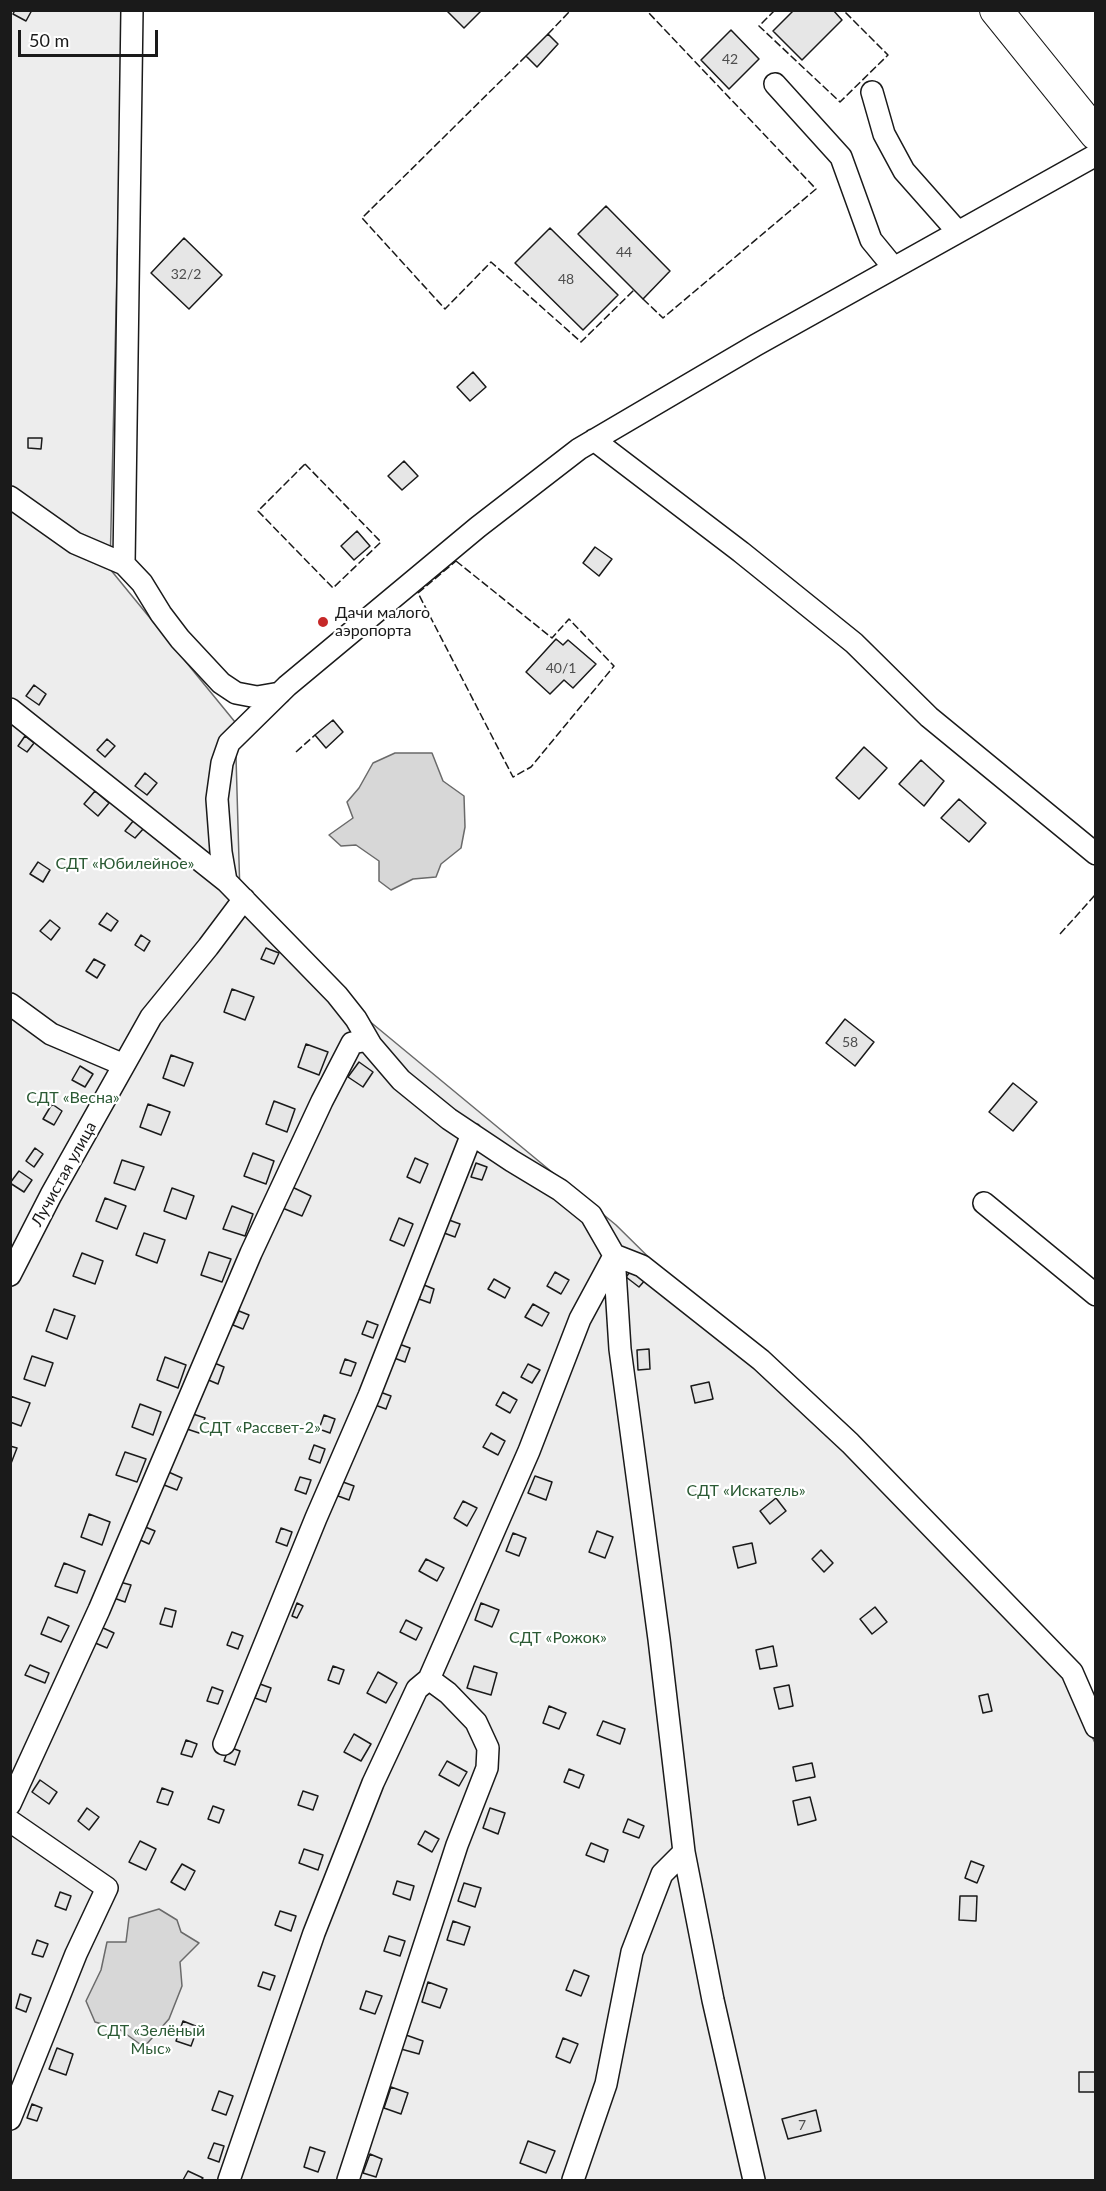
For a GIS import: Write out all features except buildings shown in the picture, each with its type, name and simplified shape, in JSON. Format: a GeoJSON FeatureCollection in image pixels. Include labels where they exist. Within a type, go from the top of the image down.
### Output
{"type":"FeatureCollection","features":[{"type":"Feature","properties":{"kind":"highway"},"geometry":{"type":"LineString","coordinates":[[996,10],[1095,134]]}},
{"type":"Feature","properties":{"kind":"street"},"geometry":{"type":"LineString","coordinates":[[124,564],[132,10]]}},
{"type":"Feature","properties":{"kind":"street"},"geometry":{"type":"LineString","coordinates":[[775,84],[842,158],[871,240],[894,268]]}},
{"type":"Feature","properties":{"kind":"street"},"geometry":{"type":"LineString","coordinates":[[872,92],[884,134],[904,171],[958,232]]}},
{"type":"Feature","properties":{"kind":"street"},"geometry":{"type":"LineString","coordinates":[[226,881],[221,852],[218,807],[222,763],[229,743],[280,693],[478,527],[594,440],[1095,155]]}},
{"type":"Feature","properties":{"kind":"street"},"geometry":{"type":"LineString","coordinates":[[594,440],[741,552],[854,643],[929,717],[1095,854]]}},
{"type":"Feature","properties":{"kind":"street"},"geometry":{"type":"LineString","coordinates":[[10,497],[75,543],[124,564],[142,583],[180,639],[221,683],[236,693],[257,697],[280,693]]}},
{"type":"Feature","properties":{"kind":"street"},"geometry":{"type":"LineString","coordinates":[[10,710],[226,881],[337,995],[356,1019],[368,1040],[401,1080],[449,1119],[560,1190],[591,1215],[614,1255],[620,1349],[659,1639],[684,1852],[713,2000],[754,2181]]}},
{"type":"Feature","properties":{"kind":"street","name":"Лучистая улица"},"geometry":{"type":"LineString","coordinates":[[10,1275],[51,1195],[151,1017],[244,899]]}},
{"type":"Feature","properties":{"kind":"street"},"geometry":{"type":"LineString","coordinates":[[10,1004],[51,1034],[124,1065]]}},
{"type":"Feature","properties":{"kind":"street"},"geometry":{"type":"LineString","coordinates":[[10,1804],[99,1610],[246,1263],[322,1101],[352,1043],[368,1040]]}},
{"type":"Feature","properties":{"kind":"street"},"geometry":{"type":"LineString","coordinates":[[224,1744],[369,1395],[472,1134]]}},
{"type":"Feature","properties":{"kind":"street"},"geometry":{"type":"LineString","coordinates":[[984,1203],[1095,1295]]}},
{"type":"Feature","properties":{"kind":"street"},"geometry":{"type":"LineString","coordinates":[[229,2181],[314,1933],[373,1783],[417,1689],[429,1679],[529,1451],[580,1319],[614,1255]]}},
{"type":"Feature","properties":{"kind":"street"},"geometry":{"type":"LineString","coordinates":[[614,1255],[642,1266],[752,1353],[850,1443],[1072,1672],[1095,1727]]}},
{"type":"Feature","properties":{"kind":"street"},"geometry":{"type":"LineString","coordinates":[[348,2181],[457,1845],[487,1768],[488,1748],[476,1722],[429,1679]]}},
{"type":"Feature","properties":{"kind":"street"},"geometry":{"type":"LineString","coordinates":[[10,1821],[107,1887],[76,1954],[10,2119]]}},
{"type":"Feature","properties":{"kind":"street"},"geometry":{"type":"LineString","coordinates":[[573,2181],[606,2084],[633,1952],[662,1874],[684,1852]]}},
{"type":"Feature","properties":{"kind":"shaded area"},"geometry":{"type":"Polygon","coordinates":[[[11,11],[123,11],[110,569],[235,722],[240,895],[368,1020],[616,1225],[1057,1660],[1095,1743],[1095,2180],[11,2180],[11,11]]]}},
{"type":"Feature","properties":{"kind":"shaded area"},"geometry":{"type":"Polygon","coordinates":[[[395,753],[432,753],[443,781],[464,796],[465,827],[461,848],[441,864],[436,877],[413,879],[391,890],[379,881],[379,861],[356,845],[341,846],[329,835],[353,818],[347,802],[359,788],[373,763],[395,753]]]}},
{"type":"Feature","properties":{"kind":"shaded area"},"geometry":{"type":"Polygon","coordinates":[[[159,1909],[177,1920],[181,1932],[199,1943],[180,1962],[182,1986],[169,2019],[144,2047],[119,2029],[95,2022],[86,2001],[101,1970],[107,1942],[126,1942],[129,1918],[159,1909]]]}},
{"type":"Feature","properties":{"kind":"fence"},"geometry":{"type":"LineString","coordinates":[[548,34],[571,10]]}},
{"type":"Feature","properties":{"kind":"fence"},"geometry":{"type":"LineString","coordinates":[[643,299],[663,318],[816,189],[646,10]]}},
{"type":"Feature","properties":{"kind":"fence"},"geometry":{"type":"LineString","coordinates":[[775,10],[759,26],[840,102],[888,55],[843,10]]}},
{"type":"Feature","properties":{"kind":"fence"},"geometry":{"type":"LineString","coordinates":[[526,56],[362,218],[445,309],[491,262],[581,342],[634,290]]}},
{"type":"Feature","properties":{"kind":"fence"},"geometry":{"type":"LineString","coordinates":[[305,464],[381,542],[333,588],[258,511],[305,464]]}},
{"type":"Feature","properties":{"kind":"fence"},"geometry":{"type":"LineString","coordinates":[[456,561],[552,638],[569,619],[614,666],[531,767],[513,777],[418,593],[456,561]]}},
{"type":"Feature","properties":{"kind":"fence"},"geometry":{"type":"LineString","coordinates":[[296,752],[315,735]]}},
{"type":"Feature","properties":{"kind":"fence"},"geometry":{"type":"LineString","coordinates":[[1060,934],[1096,894]]}},
{"type":"Feature","properties":{"kind":"place","name":"Дачи малого аэропорта"},"geometry":{"type":"Point","coordinates":[323,622]}},
{"type":"Feature","properties":{"kind":"park label","name":"СДТ «Юбилейное»"},"geometry":{"type":"Point","coordinates":[125,864]}},
{"type":"Feature","properties":{"kind":"park label","name":"СДТ «Весна»"},"geometry":{"type":"Point","coordinates":[73,1098]}},
{"type":"Feature","properties":{"kind":"park label","name":"СДТ «Рассвет-2»"},"geometry":{"type":"Point","coordinates":[260,1428]}},
{"type":"Feature","properties":{"kind":"park label","name":"СДТ «Искатель»"},"geometry":{"type":"Point","coordinates":[746,1491]}},
{"type":"Feature","properties":{"kind":"park label","name":"СДТ «Рожок»"},"geometry":{"type":"Point","coordinates":[558,1638]}},
{"type":"Feature","properties":{"kind":"park label","name":"СДТ «Зелёный Мыс»"},"geometry":{"type":"Point","coordinates":[151,2040]}}]}
